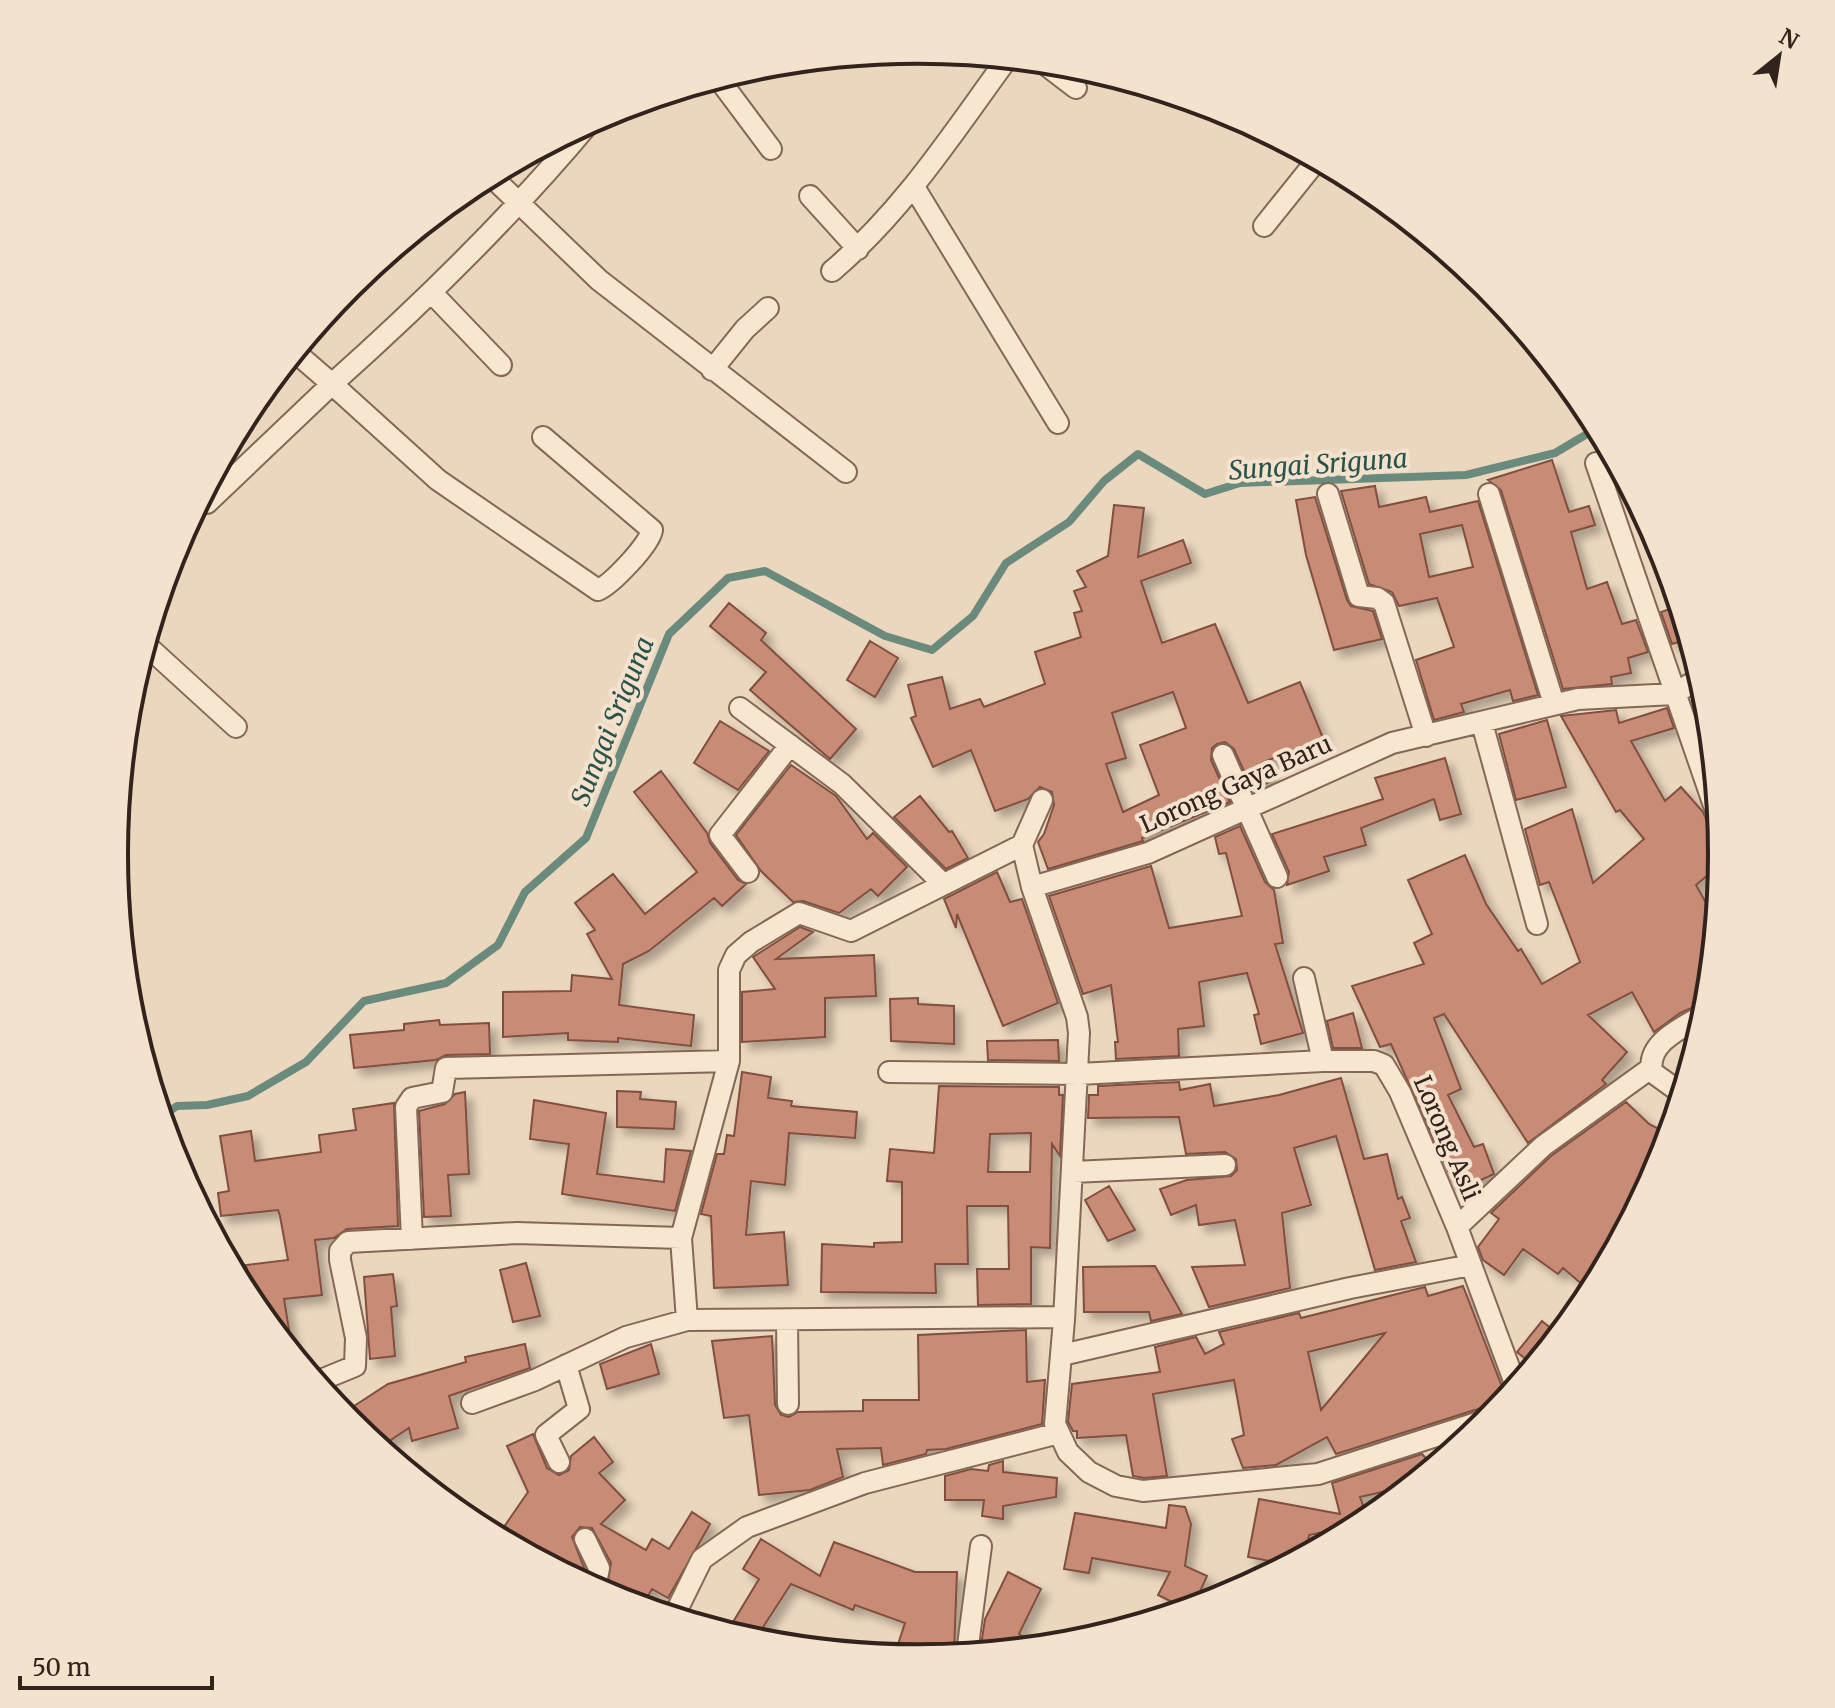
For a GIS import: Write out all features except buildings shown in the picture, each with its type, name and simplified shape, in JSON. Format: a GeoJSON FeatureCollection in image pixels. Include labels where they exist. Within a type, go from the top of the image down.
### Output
{"type":"FeatureCollection","features":[{"type":"Feature","properties":{"kind":"street"},"geometry":{"type":"LineString","coordinates":[[832,271],[858,249],[914,187],[1000,69]]}},
{"type":"Feature","properties":{"kind":"street"},"geometry":{"type":"LineString","coordinates":[[1062,77],[1076,88]]}},
{"type":"Feature","properties":{"kind":"street"},"geometry":{"type":"LineString","coordinates":[[725,88],[771,149]]}},
{"type":"Feature","properties":{"kind":"street"},"geometry":{"type":"LineString","coordinates":[[213,497],[432,293],[519,205],[572,143]]}},
{"type":"Feature","properties":{"kind":"street"},"geometry":{"type":"LineString","coordinates":[[1264,226],[1310,169]]}},
{"type":"Feature","properties":{"kind":"street"},"geometry":{"type":"LineString","coordinates":[[499,185],[599,280],[846,472]]}},
{"type":"Feature","properties":{"kind":"street"},"geometry":{"type":"LineString","coordinates":[[914,187],[1058,423]]}},
{"type":"Feature","properties":{"kind":"street"},"geometry":{"type":"LineString","coordinates":[[810,196],[858,249]]}},
{"type":"Feature","properties":{"kind":"street"},"geometry":{"type":"LineString","coordinates":[[432,293],[501,365]]}},
{"type":"Feature","properties":{"kind":"street"},"geometry":{"type":"LineString","coordinates":[[712,370],[745,329],[768,308]]}},
{"type":"Feature","properties":{"kind":"street"},"geometry":{"type":"LineString","coordinates":[[303,359],[438,480],[598,590],[629,563],[651,537],[652,530],[543,437]]}},
{"type":"Feature","properties":{"kind":"street"},"geometry":{"type":"LineString","coordinates":[[1596,463],[1703,776]]}},
{"type":"Feature","properties":{"kind":"street"},"geometry":{"type":"LineString","coordinates":[[1328,494],[1359,596],[1377,598],[1384,603],[1426,736]]}},
{"type":"Feature","properties":{"kind":"street"},"geometry":{"type":"LineString","coordinates":[[1489,494],[1554,704]]}},
{"type":"Feature","properties":{"kind":"street"},"geometry":{"type":"LineString","coordinates":[[154,652],[236,727]]}},
{"type":"Feature","properties":{"kind":"street"},"geometry":{"type":"LineString","coordinates":[[1674,694],[1689,685]]}},
{"type":"Feature","properties":{"kind":"street","name":"Lorong Gaya Baru"},"geometry":{"type":"LineString","coordinates":[[1032,887],[1148,853],[1392,743],[1554,704],[1626,694],[1674,694]]}},
{"type":"Feature","properties":{"kind":"street"},"geometry":{"type":"LineString","coordinates":[[740,708],[842,784],[942,883]]}},
{"type":"Feature","properties":{"kind":"street"},"geometry":{"type":"LineString","coordinates":[[1482,723],[1537,924]]}},
{"type":"Feature","properties":{"kind":"street"},"geometry":{"type":"LineString","coordinates":[[748,872],[720,835],[790,745]]}},
{"type":"Feature","properties":{"kind":"street"},"geometry":{"type":"LineString","coordinates":[[1223,755],[1277,877]]}},
{"type":"Feature","properties":{"kind":"street"},"geometry":{"type":"LineString","coordinates":[[1042,800],[1022,845],[1032,887],[1077,1017],[1079,1074],[1055,1424],[1068,1452],[1089,1472],[1116,1486],[1143,1491],[1318,1474],[1459,1429]]}},
{"type":"Feature","properties":{"kind":"street"},"geometry":{"type":"LineString","coordinates":[[687,1320],[681,1238],[729,1061],[729,970],[736,955],[799,913],[851,931],[1022,845]]}},
{"type":"Feature","properties":{"kind":"street"},"geometry":{"type":"LineString","coordinates":[[1304,978],[1323,1061]]}},
{"type":"Feature","properties":{"kind":"street"},"geometry":{"type":"LineString","coordinates":[[1457,1227],[1543,1146],[1651,1068],[1653,1054],[1663,1041],[1688,1025]]}},
{"type":"Feature","properties":{"kind":"street"},"geometry":{"type":"LineString","coordinates":[[412,1239],[406,1107],[412,1098],[442,1092],[446,1068],[729,1061]]}},
{"type":"Feature","properties":{"kind":"street","name":"Lorong Asli"},"geometry":{"type":"LineString","coordinates":[[889,1072],[1079,1074],[1323,1061],[1374,1061],[1384,1065],[1400,1092],[1457,1227],[1512,1374]]}},
{"type":"Feature","properties":{"kind":"street"},"geometry":{"type":"LineString","coordinates":[[1651,1068],[1673,1086]]}},
{"type":"Feature","properties":{"kind":"street"},"geometry":{"type":"LineString","coordinates":[[1073,1172],[1225,1165]]}},
{"type":"Feature","properties":{"kind":"street"},"geometry":{"type":"LineString","coordinates":[[326,1378],[355,1366],[356,1338],[340,1251],[348,1242],[517,1233],[681,1238]]}},
{"type":"Feature","properties":{"kind":"street"},"geometry":{"type":"LineString","coordinates":[[1062,1355],[1350,1288],[1471,1265]]}},
{"type":"Feature","properties":{"kind":"street"},"geometry":{"type":"LineString","coordinates":[[472,1403],[626,1337],[687,1320],[1064,1317]]}},
{"type":"Feature","properties":{"kind":"street"},"geometry":{"type":"LineString","coordinates":[[787,1321],[788,1404]]}},
{"type":"Feature","properties":{"kind":"street"},"geometry":{"type":"LineString","coordinates":[[559,1462],[546,1435],[579,1409],[566,1365]]}},
{"type":"Feature","properties":{"kind":"street"},"geometry":{"type":"LineString","coordinates":[[679,1606],[702,1559],[747,1527],[865,1483],[1059,1433]]}},
{"type":"Feature","properties":{"kind":"street"},"geometry":{"type":"LineString","coordinates":[[585,1539],[599,1568],[597,1576]]}},
{"type":"Feature","properties":{"kind":"street"},"geometry":{"type":"LineString","coordinates":[[968,1642],[981,1546]]}},
{"type":"Feature","properties":{"kind":"waterway","name":"Sungai Sriguna"},"geometry":{"type":"LineString","coordinates":[[170,1111],[177,1106],[207,1105],[248,1096],[306,1062],[364,1001],[446,983],[498,945],[525,892],[586,838],[669,634],[728,578],[765,571],[885,636],[932,650],[973,616],[1006,563],[1069,522],[1104,481],[1138,454],[1205,494],[1240,483],[1466,475],[1555,453],[1586,434]]}}]}
